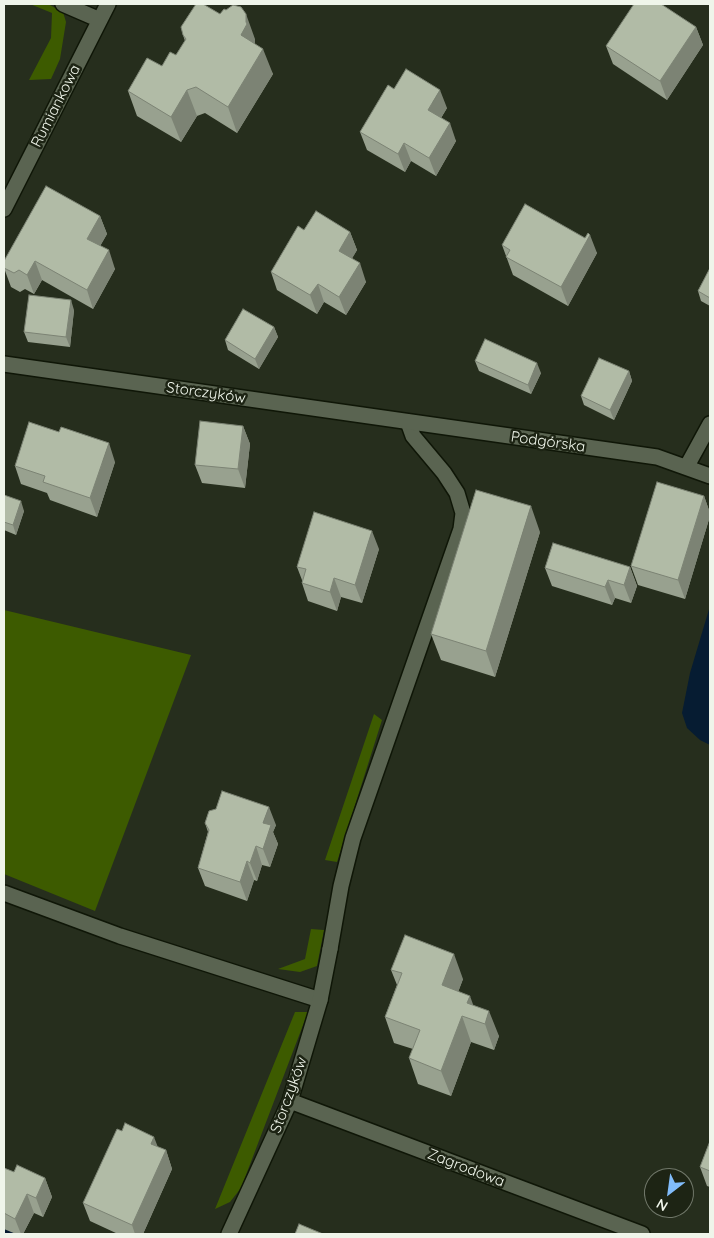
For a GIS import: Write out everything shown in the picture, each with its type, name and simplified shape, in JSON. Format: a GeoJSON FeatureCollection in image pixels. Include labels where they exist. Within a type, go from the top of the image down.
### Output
{"type":"FeatureCollection","features":[{"type":"Feature","properties":{"kind":"street"},"geometry":{"type":"LineString","coordinates":[[63,4],[100,20]]}},
{"type":"Feature","properties":{"kind":"street","name":"Rumiankowa"},"geometry":{"type":"LineString","coordinates":[[4,209],[108,4]]}},
{"type":"Feature","properties":{"kind":"street","name":"Storczyków"},"geometry":{"type":"LineString","coordinates":[[4,364],[408,422],[413,436],[444,473],[457,493],[463,512],[461,529],[353,838],[341,886],[320,1000],[290,1101],[230,1234]]}},
{"type":"Feature","properties":{"kind":"street","name":"Podgórska"},"geometry":{"type":"LineString","coordinates":[[408,422],[657,457],[687,466],[710,476]]}},
{"type":"Feature","properties":{"kind":"street"},"geometry":{"type":"LineString","coordinates":[[687,466],[710,424]]}},
{"type":"Feature","properties":{"kind":"street"},"geometry":{"type":"LineString","coordinates":[[4,893],[120,936],[320,1000]]}},
{"type":"Feature","properties":{"kind":"street","name":"Zagrodowa"},"geometry":{"type":"LineString","coordinates":[[290,1101],[642,1234]]}},
{"type":"Feature","properties":{"kind":"green space"},"geometry":{"type":"Polygon","coordinates":[[[30,4],[48,4],[63,12],[66,22],[60,59],[51,79],[29,80],[51,38],[52,13],[30,4]]]}},
{"type":"Feature","properties":{"kind":"green space"},"geometry":{"type":"Polygon","coordinates":[[[4,610],[191,655],[95,911],[4,874],[4,610]]]}},
{"type":"Feature","properties":{"kind":"green space"},"geometry":{"type":"Polygon","coordinates":[[[374,714],[382,720],[337,862],[325,860],[374,714]]]}},
{"type":"Feature","properties":{"kind":"green space"},"geometry":{"type":"Polygon","coordinates":[[[311,929],[324,930],[317,966],[300,972],[278,969],[305,959],[311,929]]]}},
{"type":"Feature","properties":{"kind":"green space"},"geometry":{"type":"Polygon","coordinates":[[[295,1012],[308,1012],[241,1188],[230,1202],[215,1209],[295,1012]]]}},
{"type":"Feature","properties":{"kind":"water"},"geometry":{"type":"Polygon","coordinates":[[[710,606],[710,745],[700,740],[687,728],[682,713],[690,673],[710,606]]]}},
{"type":"Feature","properties":{"kind":"building"},"geometry":{"type":"Polygon","coordinates":[[[196,4],[203,4],[220,14],[224,9],[226,10],[233,5],[241,7],[246,14],[247,24],[241,35],[263,49],[228,107],[196,87],[187,90],[171,117],[128,91],[147,58],[162,66],[170,52],[176,55],[186,39],[181,27],[196,4]]]}},
{"type":"Feature","properties":{"kind":"building"},"geometry":{"type":"Polygon","coordinates":[[[634,4],[661,4],[696,27],[660,81],[606,46],[634,4]]]}},
{"type":"Feature","properties":{"kind":"building"},"geometry":{"type":"Polygon","coordinates":[[[406,69],[440,90],[428,110],[450,123],[429,158],[404,143],[398,154],[360,132],[388,85],[394,89],[406,69]]]}},
{"type":"Feature","properties":{"kind":"building"},"geometry":{"type":"Polygon","coordinates":[[[46,186],[100,216],[87,239],[109,250],[87,290],[35,261],[27,275],[19,270],[14,273],[4,268],[4,261],[46,186]]]}},
{"type":"Feature","properties":{"kind":"building"},"geometry":{"type":"Polygon","coordinates":[[[525,204],[585,238],[588,233],[590,235],[561,287],[506,257],[510,250],[502,245],[525,204]]]}},
{"type":"Feature","properties":{"kind":"building"},"geometry":{"type":"Polygon","coordinates":[[[316,211],[350,232],[339,251],[360,263],[339,297],[318,284],[310,295],[271,272],[298,226],[304,230],[316,211]]]}},
{"type":"Feature","properties":{"kind":"building"},"geometry":{"type":"Polygon","coordinates":[[[710,268],[710,298],[698,291],[710,268]]]}},
{"type":"Feature","properties":{"kind":"building"},"geometry":{"type":"Polygon","coordinates":[[[29,295],[71,300],[66,337],[24,332],[29,295]]]}},
{"type":"Feature","properties":{"kind":"building"},"geometry":{"type":"Polygon","coordinates":[[[243,309],[274,327],[255,359],[225,340],[243,309]]]}},
{"type":"Feature","properties":{"kind":"building"},"geometry":{"type":"Polygon","coordinates":[[[485,339],[537,363],[528,385],[475,361],[485,339]]]}},
{"type":"Feature","properties":{"kind":"building"},"geometry":{"type":"Polygon","coordinates":[[[599,358],[629,371],[610,410],[581,396],[599,358]]]}},
{"type":"Feature","properties":{"kind":"building"},"geometry":{"type":"Polygon","coordinates":[[[200,421],[243,426],[238,469],[195,465],[200,421]]]}},
{"type":"Feature","properties":{"kind":"building"},"geometry":{"type":"Polygon","coordinates":[[[29,422],[59,432],[61,427],[109,443],[90,498],[43,482],[45,476],[15,466],[29,422]]]}},
{"type":"Feature","properties":{"kind":"building"},"geometry":{"type":"Polygon","coordinates":[[[657,482],[704,496],[678,580],[631,566],[657,482]]]}},
{"type":"Feature","properties":{"kind":"building"},"geometry":{"type":"Polygon","coordinates":[[[476,490],[531,506],[486,651],[431,634],[476,490]]]}},
{"type":"Feature","properties":{"kind":"building"},"geometry":{"type":"Polygon","coordinates":[[[4,495],[21,501],[13,525],[4,522],[4,495]]]}},
{"type":"Feature","properties":{"kind":"building"},"geometry":{"type":"Polygon","coordinates":[[[314,512],[372,531],[355,585],[334,578],[330,592],[302,583],[306,569],[297,567],[314,512]]]}},
{"type":"Feature","properties":{"kind":"building"},"geometry":{"type":"Polygon","coordinates":[[[553,543],[630,567],[624,585],[608,580],[605,587],[545,568],[553,543]]]}},
{"type":"Feature","properties":{"kind":"building"},"geometry":{"type":"Polygon","coordinates":[[[222,791],[269,807],[263,823],[271,825],[263,849],[256,846],[250,863],[247,861],[240,882],[198,868],[209,830],[205,823],[209,811],[216,809],[222,791]]]}},
{"type":"Feature","properties":{"kind":"building"},"geometry":{"type":"Polygon","coordinates":[[[405,935],[454,954],[442,985],[470,996],[467,1003],[489,1011],[485,1024],[462,1016],[441,1071],[409,1058],[420,1030],[385,1017],[402,973],[391,970],[405,935]]]}},
{"type":"Feature","properties":{"kind":"building"},"geometry":{"type":"Polygon","coordinates":[[[125,1123],[154,1137],[151,1144],[166,1150],[132,1225],[83,1203],[117,1129],[122,1131],[125,1123]]]}},
{"type":"Feature","properties":{"kind":"building"},"geometry":{"type":"Polygon","coordinates":[[[710,1141],[710,1171],[700,1167],[710,1141]]]}},
{"type":"Feature","properties":{"kind":"building"},"geometry":{"type":"Polygon","coordinates":[[[17,1165],[45,1178],[36,1198],[27,1194],[15,1219],[4,1213],[4,1168],[14,1172],[17,1165]]]}},
{"type":"Feature","properties":{"kind":"building"},"geometry":{"type":"Polygon","coordinates":[[[299,1224],[323,1234],[295,1234],[299,1224]]]}},
{"type":"Feature","properties":{"kind":"waterway"},"geometry":{"type":"LineString","coordinates":[[4,1233],[8,1234]]}}]}
